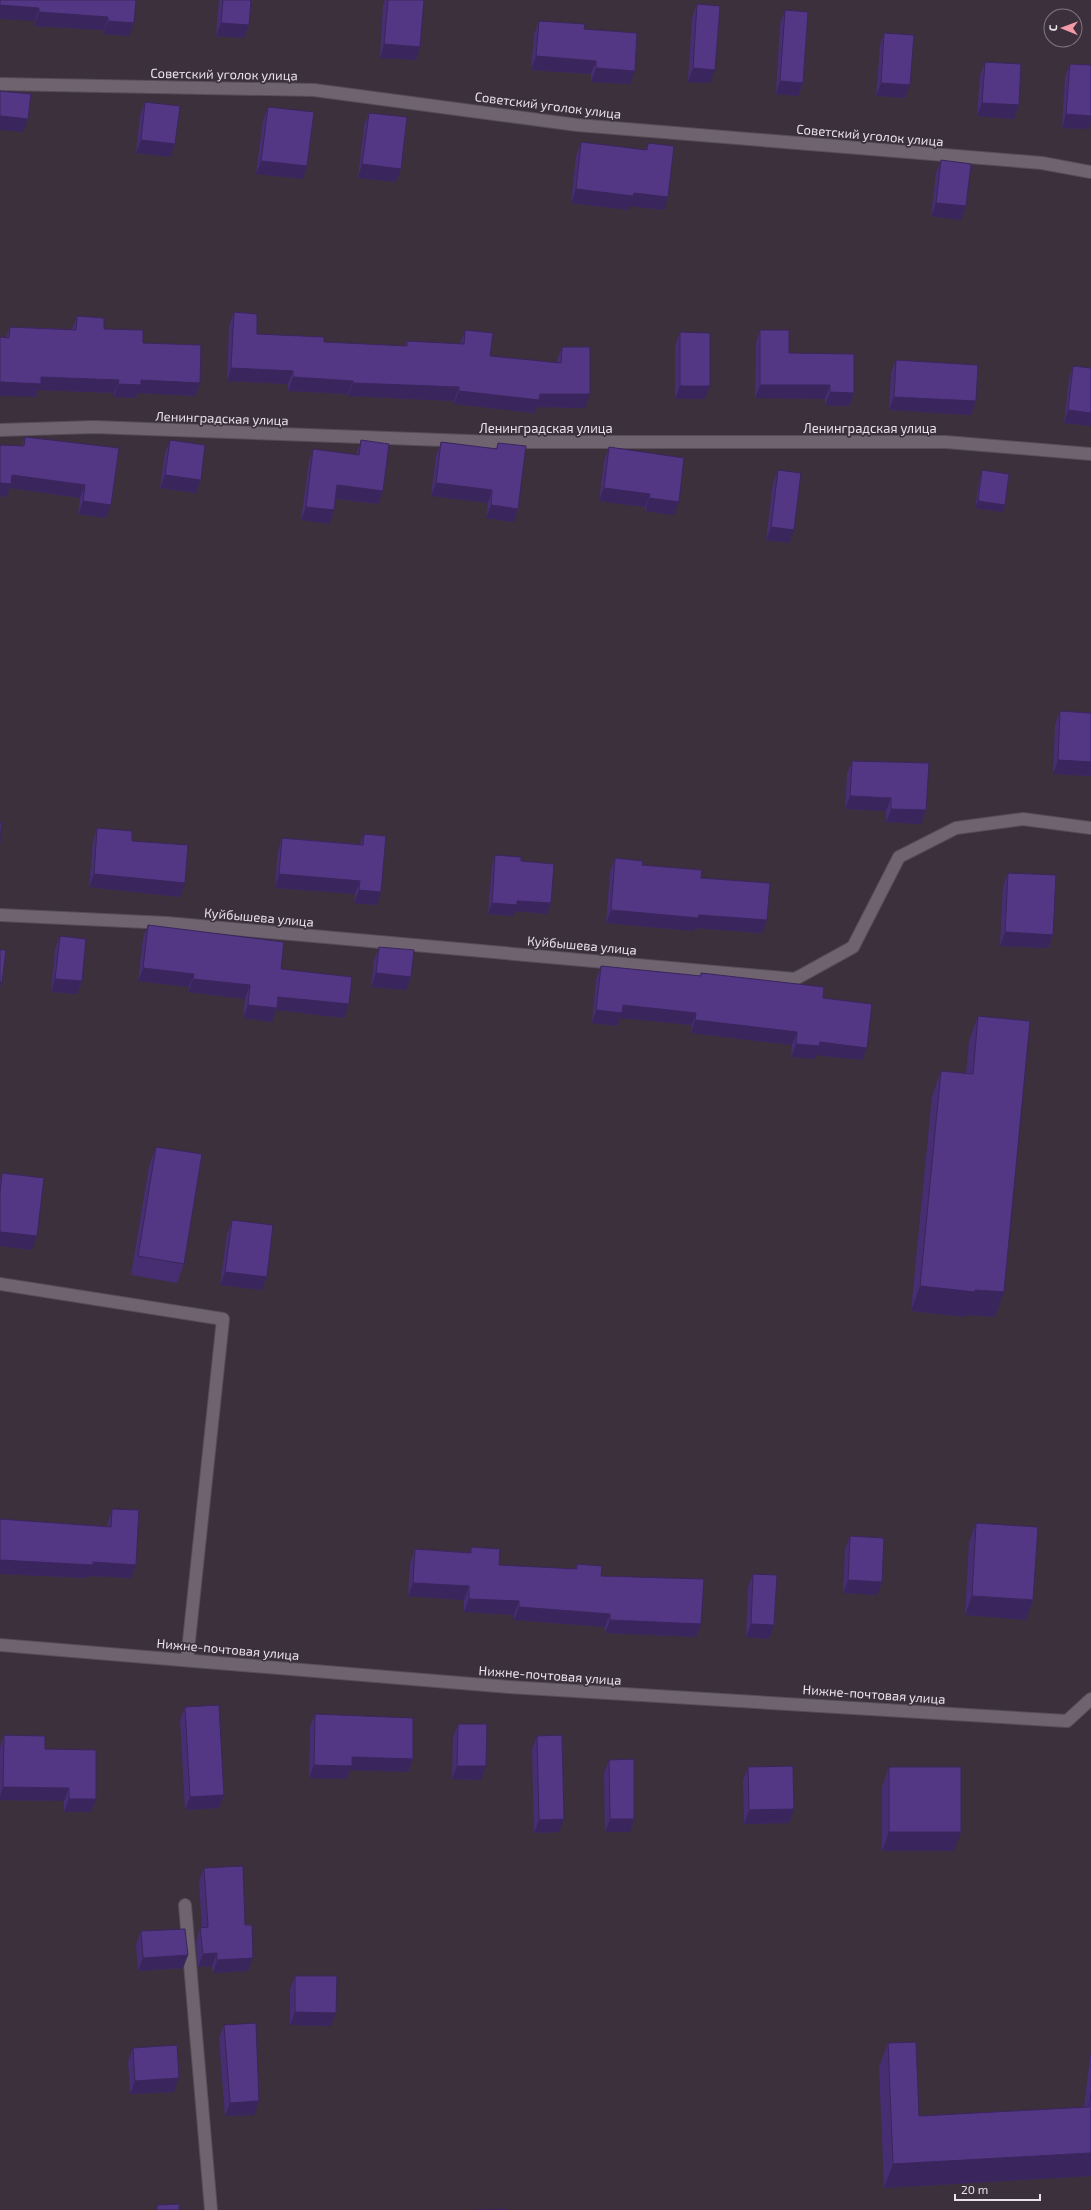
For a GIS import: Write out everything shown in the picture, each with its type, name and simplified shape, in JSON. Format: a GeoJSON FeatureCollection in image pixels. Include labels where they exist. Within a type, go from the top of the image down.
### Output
{"type":"FeatureCollection","features":[{"type":"Feature","properties":{"kind":"street","name":"Советский уголок улица"},"geometry":{"type":"LineString","coordinates":[[0,84],[314,90],[577,125],[1042,163],[1091,172]]}},
{"type":"Feature","properties":{"kind":"street","name":"Ленинградская улица"},"geometry":{"type":"LineString","coordinates":[[0,430],[94,427],[496,442],[946,442],[1091,454]]}},
{"type":"Feature","properties":{"kind":"street","name":"Куйбышева улица"},"geometry":{"type":"LineString","coordinates":[[0,915],[167,923],[795,980],[853,947],[899,857],[956,828],[1023,819],[1091,828]]}},
{"type":"Feature","properties":{"kind":"street"},"geometry":{"type":"LineString","coordinates":[[0,1284],[223,1319],[187,1660]]}},
{"type":"Feature","properties":{"kind":"street","name":"Нижне-почтовая улица"},"geometry":{"type":"LineString","coordinates":[[0,1645],[509,1687],[1067,1720],[1091,1698]]}},
{"type":"Feature","properties":{"kind":"street"},"geometry":{"type":"LineString","coordinates":[[185,1905],[211,2210]]}},
{"type":"Feature","properties":{"kind":"building"},"geometry":{"type":"Polygon","coordinates":[[[0,0],[136,0],[134,23],[108,21],[108,17],[39,12],[39,8],[0,5],[0,0]]]}},
{"type":"Feature","properties":{"kind":"building"},"geometry":{"type":"Polygon","coordinates":[[[223,0],[251,0],[249,25],[221,23],[223,0]]]}},
{"type":"Feature","properties":{"kind":"building"},"geometry":{"type":"Polygon","coordinates":[[[388,0],[424,0],[420,47],[384,44],[388,0]]]}},
{"type":"Feature","properties":{"kind":"building"},"geometry":{"type":"Polygon","coordinates":[[[697,4],[720,6],[715,70],[693,68],[697,4]]]}},
{"type":"Feature","properties":{"kind":"building"},"geometry":{"type":"Polygon","coordinates":[[[785,10],[808,12],[803,83],[780,81],[785,10]]]}},
{"type":"Feature","properties":{"kind":"building"},"geometry":{"type":"Polygon","coordinates":[[[539,21],[585,24],[584,29],[637,33],[635,71],[596,68],[596,61],[536,56],[539,21]]]}},
{"type":"Feature","properties":{"kind":"building"},"geometry":{"type":"Polygon","coordinates":[[[884,33],[914,35],[910,85],[881,83],[884,33]]]}},
{"type":"Feature","properties":{"kind":"building"},"geometry":{"type":"Polygon","coordinates":[[[985,62],[1021,64],[1019,105],[982,103],[985,62]]]}},
{"type":"Feature","properties":{"kind":"building"},"geometry":{"type":"Polygon","coordinates":[[[1070,64],[1091,65],[1091,116],[1066,114],[1070,64]]]}},
{"type":"Feature","properties":{"kind":"building"},"geometry":{"type":"Polygon","coordinates":[[[0,91],[31,94],[28,119],[0,116],[0,91]]]}},
{"type":"Feature","properties":{"kind":"building"},"geometry":{"type":"Polygon","coordinates":[[[145,102],[180,106],[175,144],[141,140],[145,102]]]}},
{"type":"Feature","properties":{"kind":"building"},"geometry":{"type":"Polygon","coordinates":[[[268,107],[314,112],[307,166],[261,161],[268,107]]]}},
{"type":"Feature","properties":{"kind":"building"},"geometry":{"type":"Polygon","coordinates":[[[369,113],[407,117],[401,169],[362,164],[369,113]]]}},
{"type":"Feature","properties":{"kind":"building"},"geometry":{"type":"Polygon","coordinates":[[[581,142],[647,150],[648,143],[674,146],[668,197],[634,193],[633,196],[576,189],[581,142]]]}},
{"type":"Feature","properties":{"kind":"building"},"geometry":{"type":"Polygon","coordinates":[[[941,160],[971,164],[966,206],[936,203],[941,160]]]}},
{"type":"Feature","properties":{"kind":"building"},"geometry":{"type":"Polygon","coordinates":[[[234,312],[257,314],[257,334],[324,337],[324,342],[407,346],[407,341],[464,344],[465,330],[493,333],[490,356],[561,363],[562,347],[590,347],[590,394],[540,394],[539,400],[459,391],[459,387],[353,383],[353,381],[293,377],[293,371],[231,368],[234,312]]]}},
{"type":"Feature","properties":{"kind":"building"},"geometry":{"type":"Polygon","coordinates":[[[77,316],[104,318],[104,329],[143,330],[143,343],[201,345],[200,383],[141,380],[141,385],[118,384],[119,380],[41,377],[41,384],[0,382],[0,337],[9,338],[10,327],[76,330],[77,316]]]}},
{"type":"Feature","properties":{"kind":"building"},"geometry":{"type":"Polygon","coordinates":[[[760,330],[789,330],[789,353],[854,354],[854,393],[830,392],[830,385],[760,385],[760,330]]]}},
{"type":"Feature","properties":{"kind":"building"},"geometry":{"type":"Polygon","coordinates":[[[680,332],[710,333],[710,386],[680,386],[680,332]]]}},
{"type":"Feature","properties":{"kind":"building"},"geometry":{"type":"Polygon","coordinates":[[[896,360],[978,365],[976,401],[894,397],[896,360]]]}},
{"type":"Feature","properties":{"kind":"building"},"geometry":{"type":"Polygon","coordinates":[[[1073,366],[1091,368],[1091,413],[1068,410],[1073,366]]]}},
{"type":"Feature","properties":{"kind":"building"},"geometry":{"type":"Polygon","coordinates":[[[25,437],[119,448],[111,505],[83,501],[85,485],[12,475],[11,484],[0,483],[0,445],[24,446],[25,437]]]}},
{"type":"Feature","properties":{"kind":"building"},"geometry":{"type":"Polygon","coordinates":[[[170,440],[205,445],[201,480],[165,475],[170,440]]]}},
{"type":"Feature","properties":{"kind":"building"},"geometry":{"type":"Polygon","coordinates":[[[361,440],[389,444],[383,491],[337,485],[334,510],[306,507],[313,449],[359,455],[361,440]]]}},
{"type":"Feature","properties":{"kind":"building"},"geometry":{"type":"Polygon","coordinates":[[[441,442],[497,449],[498,443],[526,446],[518,509],[491,505],[492,490],[436,483],[441,442]]]}},
{"type":"Feature","properties":{"kind":"building"},"geometry":{"type":"Polygon","coordinates":[[[609,447],[684,458],[679,502],[649,498],[650,494],[604,488],[609,447]]]}},
{"type":"Feature","properties":{"kind":"building"},"geometry":{"type":"Polygon","coordinates":[[[778,470],[801,473],[794,530],[771,527],[778,470]]]}},
{"type":"Feature","properties":{"kind":"building"},"geometry":{"type":"Polygon","coordinates":[[[982,470],[1009,474],[1005,505],[978,501],[982,470]]]}},
{"type":"Feature","properties":{"kind":"building"},"geometry":{"type":"Polygon","coordinates":[[[1060,711],[1091,713],[1091,762],[1058,760],[1060,711]]]}},
{"type":"Feature","properties":{"kind":"building"},"geometry":{"type":"Polygon","coordinates":[[[852,761],[929,763],[926,810],[891,809],[891,798],[850,796],[852,761]]]}},
{"type":"Feature","properties":{"kind":"building"},"geometry":{"type":"Polygon","coordinates":[[[0,822],[2,822],[0,843],[0,822]]]}},
{"type":"Feature","properties":{"kind":"building"},"geometry":{"type":"Polygon","coordinates":[[[97,828],[132,831],[132,841],[188,845],[185,883],[94,874],[97,828]]]}},
{"type":"Feature","properties":{"kind":"building"},"geometry":{"type":"Polygon","coordinates":[[[364,834],[386,836],[381,892],[359,890],[360,881],[279,874],[282,838],[363,845],[364,834]]]}},
{"type":"Feature","properties":{"kind":"building"},"geometry":{"type":"Polygon","coordinates":[[[495,855],[521,857],[521,861],[554,864],[551,903],[517,901],[517,905],[492,903],[495,855]]]}},
{"type":"Feature","properties":{"kind":"building"},"geometry":{"type":"Polygon","coordinates":[[[615,858],[643,861],[642,865],[702,870],[701,878],[770,883],[767,920],[699,915],[698,918],[611,910],[615,858]]]}},
{"type":"Feature","properties":{"kind":"building"},"geometry":{"type":"Polygon","coordinates":[[[1008,873],[1056,875],[1053,935],[1005,932],[1008,873]]]}},
{"type":"Feature","properties":{"kind":"building"},"geometry":{"type":"Polygon","coordinates":[[[148,925],[284,942],[281,969],[352,977],[349,1004],[278,997],[277,1008],[248,1005],[250,985],[193,979],[194,974],[143,968],[148,925]]]}},
{"type":"Feature","properties":{"kind":"building"},"geometry":{"type":"Polygon","coordinates":[[[60,936],[86,939],[82,981],[55,979],[60,936]]]}},
{"type":"Feature","properties":{"kind":"building"},"geometry":{"type":"Polygon","coordinates":[[[379,947],[414,950],[411,977],[376,973],[379,947]]]}},
{"type":"Feature","properties":{"kind":"building"},"geometry":{"type":"Polygon","coordinates":[[[0,950],[6,950],[2,982],[0,982],[0,950]]]}},
{"type":"Feature","properties":{"kind":"building"},"geometry":{"type":"Polygon","coordinates":[[[601,966],[701,976],[701,973],[824,987],[823,998],[872,1004],[867,1048],[820,1042],[819,1046],[796,1044],[797,1032],[695,1020],[696,1013],[623,1005],[622,1013],[596,1010],[601,966]]]}},
{"type":"Feature","properties":{"kind":"building"},"geometry":{"type":"Polygon","coordinates":[[[978,1016],[1030,1021],[1004,1292],[975,1290],[975,1292],[920,1286],[941,1071],[973,1074],[978,1016]]]}},
{"type":"Feature","properties":{"kind":"building"},"geometry":{"type":"Polygon","coordinates":[[[156,1147],[202,1154],[184,1264],[138,1256],[156,1147]]]}},
{"type":"Feature","properties":{"kind":"building"},"geometry":{"type":"Polygon","coordinates":[[[2,1173],[44,1178],[37,1236],[0,1232],[0,1193],[2,1173]]]}},
{"type":"Feature","properties":{"kind":"building"},"geometry":{"type":"Polygon","coordinates":[[[232,1220],[273,1225],[267,1277],[225,1272],[232,1220]]]}},
{"type":"Feature","properties":{"kind":"building"},"geometry":{"type":"Polygon","coordinates":[[[112,1509],[139,1510],[136,1565],[93,1562],[93,1565],[0,1560],[0,1519],[111,1527],[112,1509]]]}},
{"type":"Feature","properties":{"kind":"building"},"geometry":{"type":"Polygon","coordinates":[[[976,1523],[1038,1527],[1033,1600],[972,1596],[976,1523]]]}},
{"type":"Feature","properties":{"kind":"building"},"geometry":{"type":"Polygon","coordinates":[[[850,1536],[884,1538],[882,1582],[848,1580],[850,1536]]]}},
{"type":"Feature","properties":{"kind":"building"},"geometry":{"type":"Polygon","coordinates":[[[471,1547],[500,1549],[499,1565],[577,1569],[577,1564],[602,1566],[601,1576],[704,1579],[701,1624],[610,1620],[610,1614],[519,1607],[519,1601],[469,1599],[469,1586],[413,1583],[415,1549],[471,1553],[471,1547]]]}},
{"type":"Feature","properties":{"kind":"building"},"geometry":{"type":"Polygon","coordinates":[[[753,1574],[777,1575],[774,1625],[751,1624],[753,1574]]]}},
{"type":"Feature","properties":{"kind":"building"},"geometry":{"type":"Polygon","coordinates":[[[219,1705],[224,1795],[190,1797],[185,1707],[219,1705]]]}},
{"type":"Feature","properties":{"kind":"building"},"geometry":{"type":"Polygon","coordinates":[[[315,1714],[413,1718],[413,1759],[352,1757],[352,1766],[314,1765],[315,1714]]]}},
{"type":"Feature","properties":{"kind":"building"},"geometry":{"type":"Polygon","coordinates":[[[458,1724],[487,1724],[486,1766],[457,1766],[458,1724]]]}},
{"type":"Feature","properties":{"kind":"building"},"geometry":{"type":"Polygon","coordinates":[[[4,1735],[45,1736],[45,1749],[96,1750],[96,1799],[69,1799],[69,1788],[3,1787],[4,1735]]]}},
{"type":"Feature","properties":{"kind":"building"},"geometry":{"type":"Polygon","coordinates":[[[562,1735],[564,1819],[539,1820],[537,1736],[562,1735]]]}},
{"type":"Feature","properties":{"kind":"building"},"geometry":{"type":"Polygon","coordinates":[[[634,1759],[634,1819],[610,1819],[609,1760],[634,1759]]]}},
{"type":"Feature","properties":{"kind":"building"},"geometry":{"type":"Polygon","coordinates":[[[793,1766],[794,1809],[749,1810],[748,1767],[793,1766]]]}},
{"type":"Feature","properties":{"kind":"building"},"geometry":{"type":"Polygon","coordinates":[[[889,1767],[961,1767],[961,1832],[889,1832],[889,1767]]]}},
{"type":"Feature","properties":{"kind":"building"},"geometry":{"type":"Polygon","coordinates":[[[243,1866],[245,1925],[252,1925],[253,1958],[217,1960],[217,1953],[203,1954],[200,1928],[208,1927],[204,1868],[243,1866]]]}},
{"type":"Feature","properties":{"kind":"building"},"geometry":{"type":"Polygon","coordinates":[[[185,1929],[188,1955],[143,1958],[141,1931],[185,1929]]]}},
{"type":"Feature","properties":{"kind":"building"},"geometry":{"type":"Polygon","coordinates":[[[295,1976],[337,1976],[336,2013],[295,2012],[295,1976]]]}},
{"type":"Feature","properties":{"kind":"building"},"geometry":{"type":"Polygon","coordinates":[[[256,2023],[259,2101],[230,2103],[224,2025],[256,2023]]]}},
{"type":"Feature","properties":{"kind":"building"},"geometry":{"type":"Polygon","coordinates":[[[916,2042],[919,2116],[1089,2107],[1091,2093],[1091,2153],[893,2164],[888,2043],[916,2042]]]}},
{"type":"Feature","properties":{"kind":"building"},"geometry":{"type":"Polygon","coordinates":[[[177,2045],[179,2078],[135,2081],[133,2048],[177,2045]]]}},
{"type":"Feature","properties":{"kind":"building"},"geometry":{"type":"Polygon","coordinates":[[[179,2204],[179,2210],[157,2210],[157,2205],[179,2204]]]}},
{"type":"Feature","properties":{"kind":"building"},"geometry":{"type":"Polygon","coordinates":[[[506,2209],[506,2210],[476,2210],[506,2209]]]}}]}
